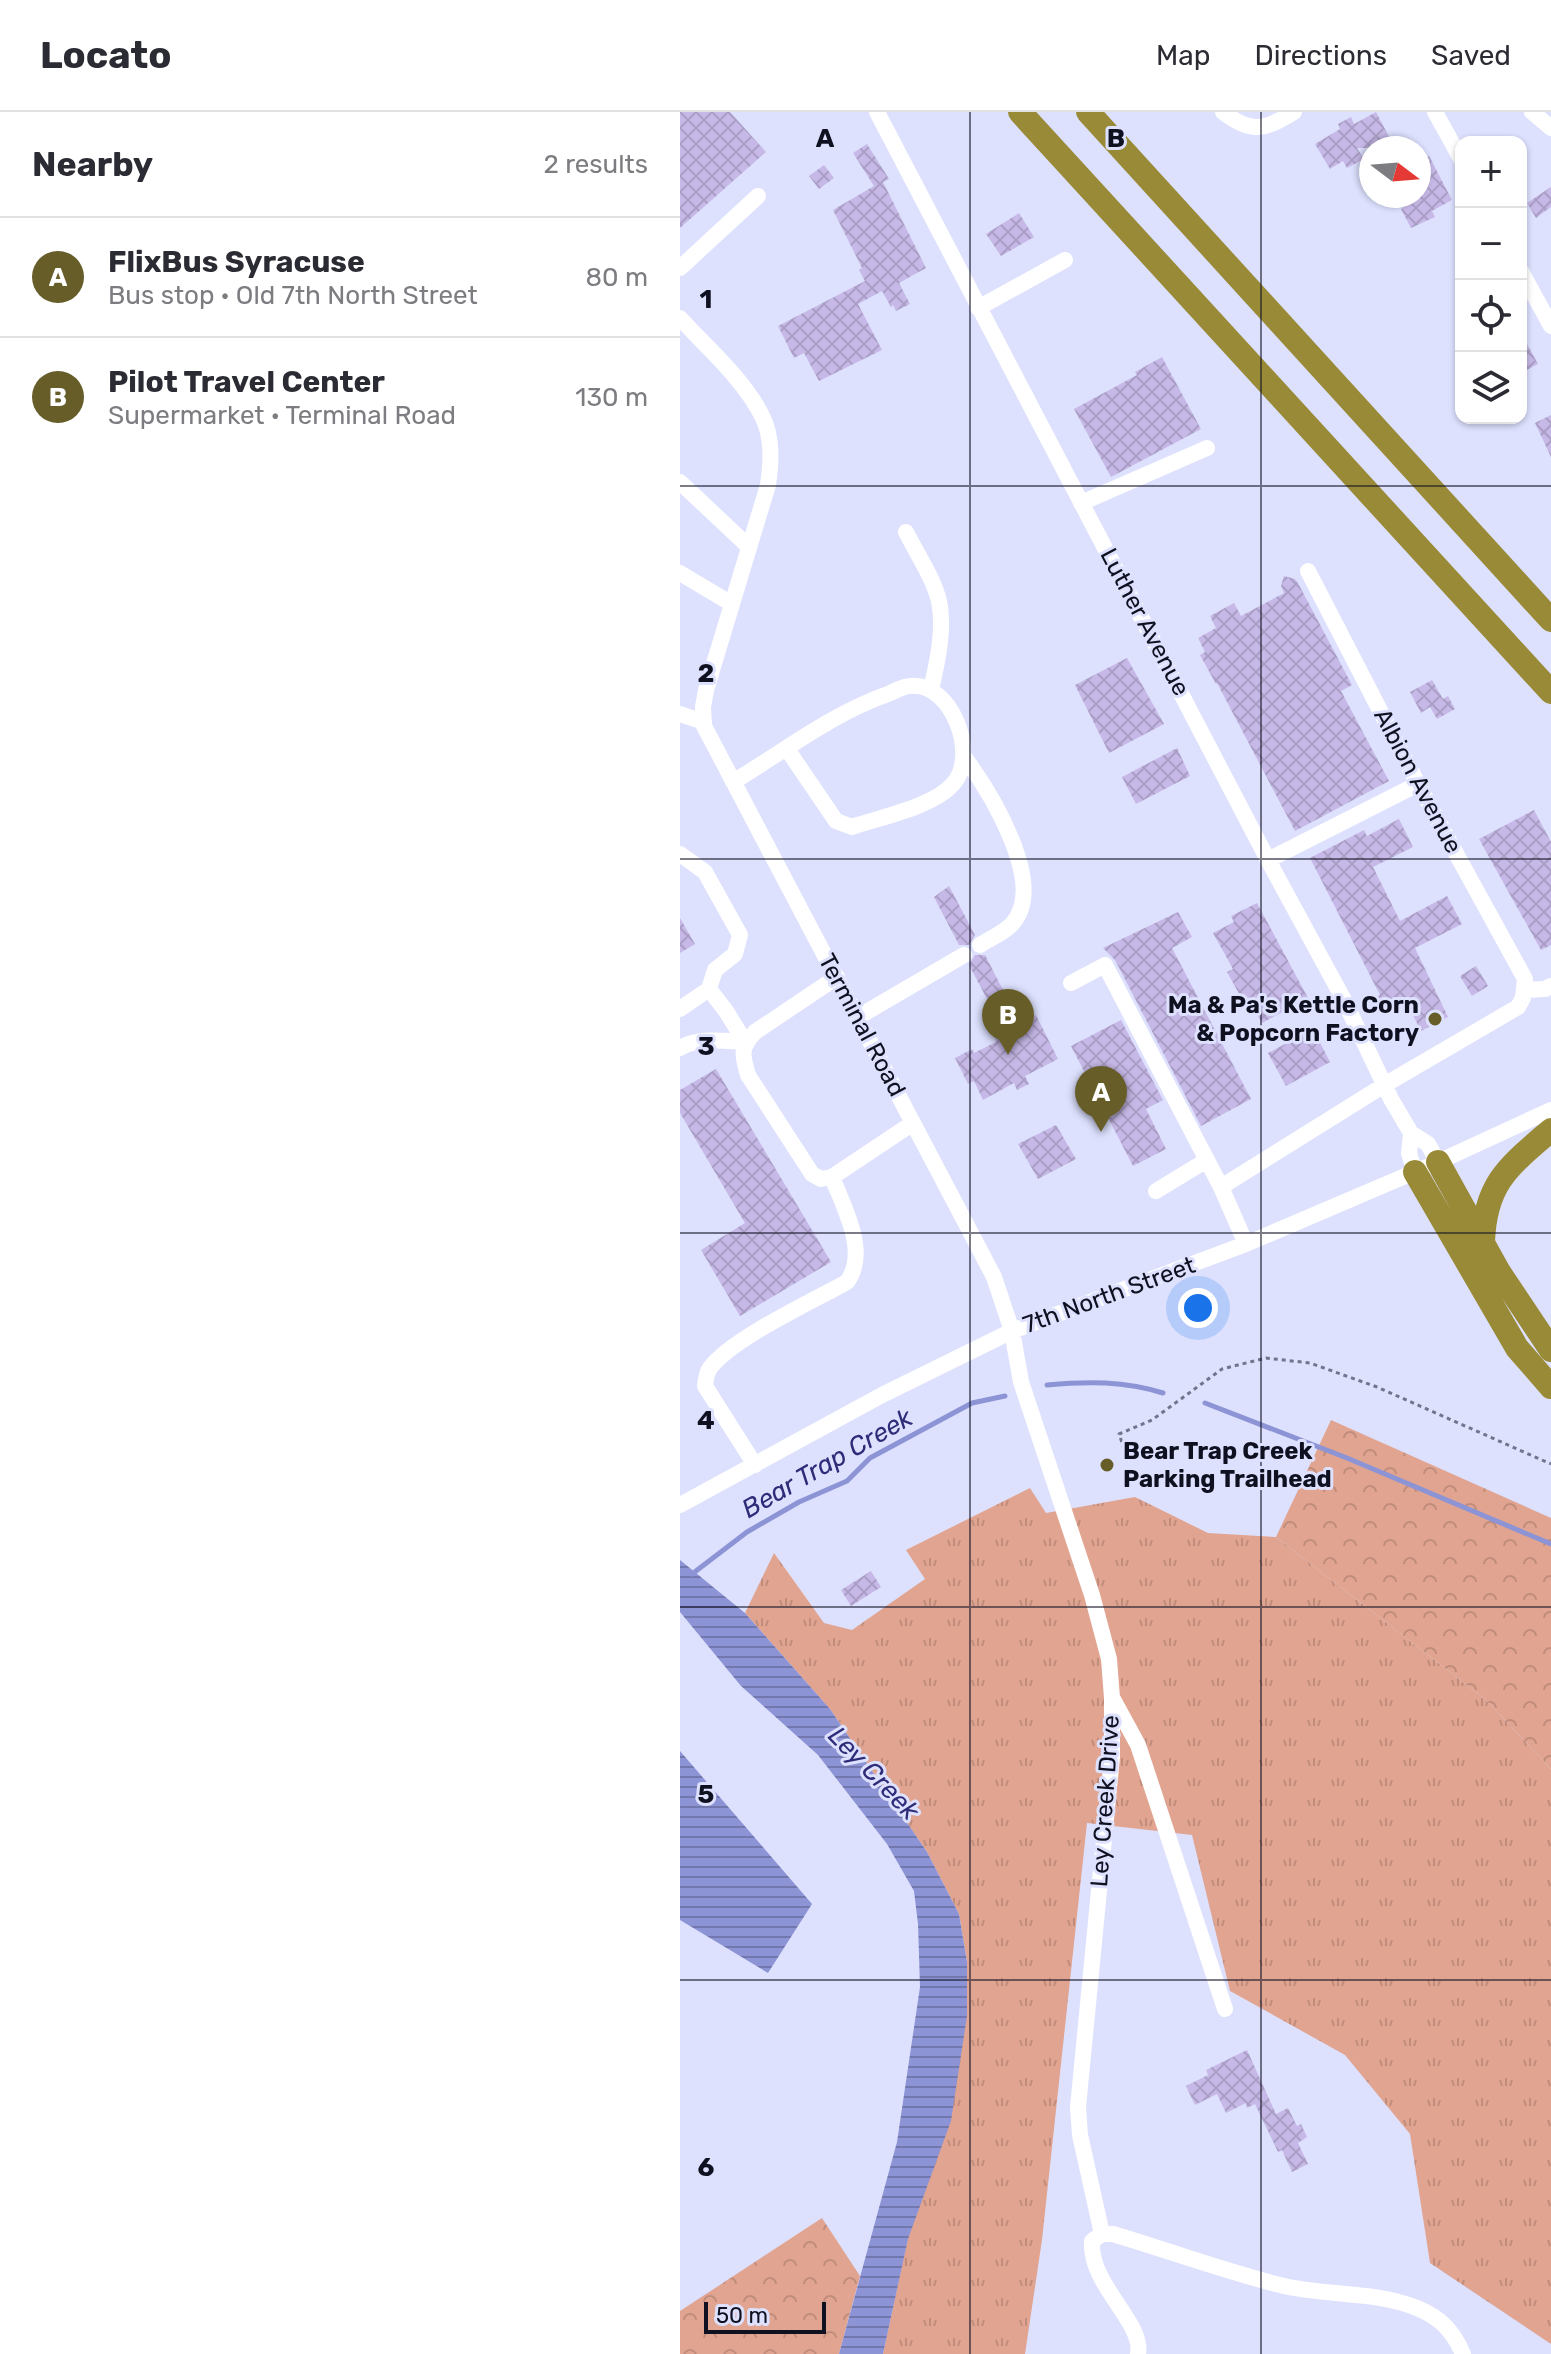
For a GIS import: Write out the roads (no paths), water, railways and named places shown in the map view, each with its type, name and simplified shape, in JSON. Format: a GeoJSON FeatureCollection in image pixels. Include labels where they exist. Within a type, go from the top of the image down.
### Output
{"type":"FeatureCollection","features":[{"type":"Feature","properties":{"kind":"highway"},"geometry":{"type":"LineString","coordinates":[[1020,112],[1551,692]]}},
{"type":"Feature","properties":{"kind":"highway"},"geometry":{"type":"LineString","coordinates":[[1088,112],[1551,620]]}},
{"type":"Feature","properties":{"kind":"highway"},"geometry":{"type":"LineString","coordinates":[[1483,1242],[1484,1220],[1500,1177],[1551,1130]]}},
{"type":"Feature","properties":{"kind":"highway"},"geometry":{"type":"LineString","coordinates":[[1438,1162],[1499,1272],[1551,1350]]}},
{"type":"Feature","properties":{"kind":"highway"},"geometry":{"type":"LineString","coordinates":[[1415,1172],[1517,1348],[1551,1387]]}},
{"type":"Feature","properties":{"kind":"street","name":"Luther Avenue"},"geometry":{"type":"LineString","coordinates":[[877,112],[1411,1133],[1428,1144],[1438,1162]]}},
{"type":"Feature","properties":{"kind":"street"},"geometry":{"type":"LineString","coordinates":[[1223,112],[1238,123],[1259,128],[1294,112]]}},
{"type":"Feature","properties":{"kind":"street"},"geometry":{"type":"LineString","coordinates":[[1435,112],[1455,148]]}},
{"type":"Feature","properties":{"kind":"street"},"geometry":{"type":"LineString","coordinates":[[1532,112],[1551,128]]}},
{"type":"Feature","properties":{"kind":"street"},"geometry":{"type":"LineString","coordinates":[[680,268],[758,196]]}},
{"type":"Feature","properties":{"kind":"street"},"geometry":{"type":"LineString","coordinates":[[978,308],[1065,260]]}},
{"type":"Feature","properties":{"kind":"street"},"geometry":{"type":"LineString","coordinates":[[1526,280],[1551,326]]}},
{"type":"Feature","properties":{"kind":"street"},"geometry":{"type":"LineString","coordinates":[[680,318],[737,380],[764,419],[771,458],[768,485],[706,690],[704,722],[680,714]]}},
{"type":"Feature","properties":{"kind":"street"},"geometry":{"type":"LineString","coordinates":[[1081,503],[1207,448]]}},
{"type":"Feature","properties":{"kind":"street"},"geometry":{"type":"LineString","coordinates":[[680,482],[749,547]]}},
{"type":"Feature","properties":{"kind":"street"},"geometry":{"type":"LineString","coordinates":[[906,532],[928,573],[939,602],[937,663],[931,690]]}},
{"type":"Feature","properties":{"kind":"street","name":"Albion Avenue"},"geometry":{"type":"LineString","coordinates":[[1308,571],[1418,784],[1525,979],[1525,990]]}},
{"type":"Feature","properties":{"kind":"street"},"geometry":{"type":"LineString","coordinates":[[680,573],[732,604]]}},
{"type":"Feature","properties":{"kind":"street"},"geometry":{"type":"LineString","coordinates":[[733,782],[787,749],[865,702],[912,685],[931,690],[943,698],[963,738],[965,758],[955,783],[936,799],[852,827],[836,821],[787,749]]}},
{"type":"Feature","properties":{"kind":"street","name":"Terminal Road"},"geometry":{"type":"LineString","coordinates":[[704,722],[994,1277],[1012,1331]]}},
{"type":"Feature","properties":{"kind":"street"},"geometry":{"type":"LineString","coordinates":[[965,758],[982,781],[1004,822],[1022,869],[1024,895],[1013,924],[980,945]]}},
{"type":"Feature","properties":{"kind":"street"},"geometry":{"type":"LineString","coordinates":[[1268,860],[1418,784]]}},
{"type":"Feature","properties":{"kind":"street"},"geometry":{"type":"LineString","coordinates":[[680,854],[705,872],[740,935],[735,954],[715,970],[709,989],[680,1009]]}},
{"type":"Feature","properties":{"kind":"street"},"geometry":{"type":"LineString","coordinates":[[858,1017],[964,955]]}},
{"type":"Feature","properties":{"kind":"street"},"geometry":{"type":"LineString","coordinates":[[1071,983],[1105,965],[1221,1187],[1246,1244]]}},
{"type":"Feature","properties":{"kind":"street"},"geometry":{"type":"LineString","coordinates":[[680,1048],[750,1037],[837,977]]}},
{"type":"Feature","properties":{"kind":"street"},"geometry":{"type":"LineString","coordinates":[[1221,1187],[1386,1084],[1518,1007],[1525,990],[1551,986]]}},
{"type":"Feature","properties":{"kind":"street"},"geometry":{"type":"LineString","coordinates":[[709,989],[750,1037]]}},
{"type":"Feature","properties":{"kind":"street"},"geometry":{"type":"LineString","coordinates":[[750,1037],[742,1058],[748,1075],[812,1174],[821,1179],[832,1177],[913,1123]]}},
{"type":"Feature","properties":{"kind":"street","name":"7th North Street"},"geometry":{"type":"LineString","coordinates":[[680,1505],[882,1395],[1012,1331],[1246,1244],[1551,1110]]}},
{"type":"Feature","properties":{"kind":"street","name":"Luther Avenue"},"geometry":{"type":"LineString","coordinates":[[1411,1133],[1409,1153],[1415,1172]]}},
{"type":"Feature","properties":{"kind":"street"},"geometry":{"type":"LineString","coordinates":[[1156,1191],[1207,1160]]}},
{"type":"Feature","properties":{"kind":"street"},"geometry":{"type":"LineString","coordinates":[[755,1465],[705,1386],[707,1372],[716,1361],[760,1330],[847,1282],[855,1271],[858,1256],[832,1177]]}},
{"type":"Feature","properties":{"kind":"street","name":"Ley Creek Drive"},"geometry":{"type":"LineString","coordinates":[[1012,1331],[1021,1382],[1092,1595],[1109,1659],[1112,1757],[1078,2107],[1080,2135],[1102,2234]]}},
{"type":"Feature","properties":{"kind":"street"},"geometry":{"type":"LineString","coordinates":[[1112,1698],[1142,1757],[1225,2009]]}},
{"type":"Feature","properties":{"kind":"street"},"geometry":{"type":"LineString","coordinates":[[1138,2354],[1134,2331],[1102,2283],[1091,2252],[1092,2241],[1102,2234],[1113,2234],[1284,2285],[1386,2299],[1418,2309],[1446,2324],[1463,2354]]}},
{"type":"Feature","properties":{"kind":"water"},"geometry":{"type":"Polygon","coordinates":[[[680,1560],[745,1613],[830,1709],[927,1852],[959,1914],[967,1962],[967,2016],[951,2121],[908,2239],[883,2354],[839,2354],[897,2142],[920,1987],[914,1891],[887,1844],[818,1755],[741,1686],[680,1612],[680,1560]]]}},
{"type":"Feature","properties":{"kind":"water"},"geometry":{"type":"Polygon","coordinates":[[[680,1751],[812,1904],[768,1973],[680,1920],[680,1751]]]}},
{"type":"Feature","properties":{"kind":"waterway","name":"Bear Trap Creek"},"geometry":{"type":"LineString","coordinates":[[1047,1385],[1106,1383],[1163,1393]]}},
{"type":"Feature","properties":{"kind":"waterway","name":"Bear Trap Creek"},"geometry":{"type":"LineString","coordinates":[[692,1574],[747,1532],[799,1502],[847,1481],[870,1458],[972,1403],[1005,1396]]}},
{"type":"Feature","properties":{"kind":"waterway","name":"Bear Trap Creek"},"geometry":{"type":"LineString","coordinates":[[1205,1403],[1347,1458],[1551,1544]]}},
{"type":"Feature","properties":{"kind":"place","name":"Ma & Pa's Kettle Corn & Popcorn Factory"},"geometry":{"type":"Point","coordinates":[1435,1019]}},
{"type":"Feature","properties":{"kind":"place","name":"Pilot Travel Center"},"geometry":{"type":"Point","coordinates":[1008,1055]}},
{"type":"Feature","properties":{"kind":"place","name":"FlixBus Syracuse"},"geometry":{"type":"Point","coordinates":[1101,1132]}},
{"type":"Feature","properties":{"kind":"place","name":"Bear Trap Creek Parking Trailhead"},"geometry":{"type":"Point","coordinates":[1107,1465]}},
{"type":"Feature","properties":{"kind":"water label","name":"Ley Creek"},"geometry":{"type":"Point","coordinates":[874,1773]}}]}
